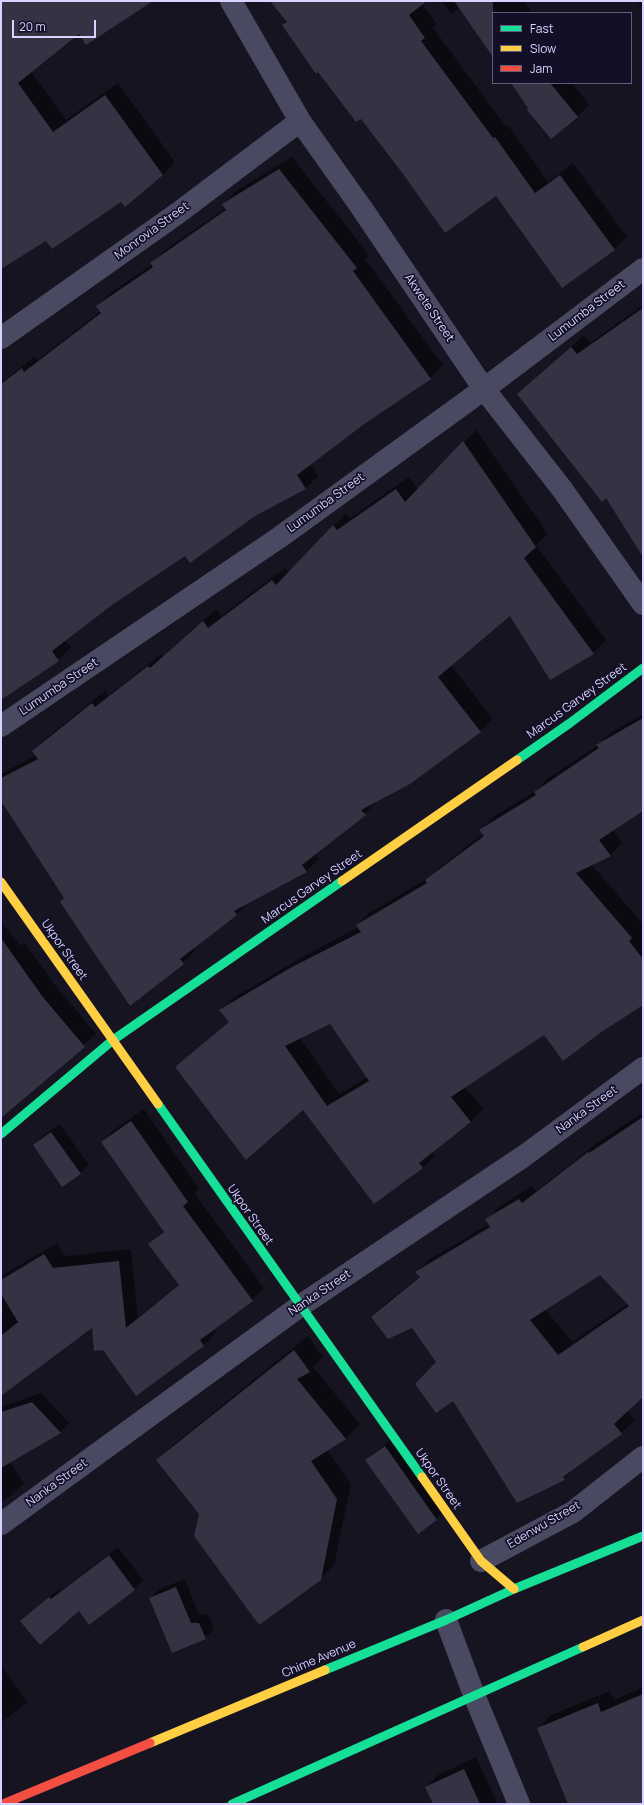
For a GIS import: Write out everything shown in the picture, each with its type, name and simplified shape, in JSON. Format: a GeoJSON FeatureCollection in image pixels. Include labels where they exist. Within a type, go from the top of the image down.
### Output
{"type":"FeatureCollection","features":[{"type":"Feature","properties":{"kind":"street","name":"Akwete Street"},"geometry":{"type":"LineString","coordinates":[[231,1],[300,121],[361,207],[484,389],[562,489],[643,604]]}},
{"type":"Feature","properties":{"kind":"street","name":"Monrovia Street"},"geometry":{"type":"LineString","coordinates":[[1,338],[178,213],[300,121]]}},
{"type":"Feature","properties":{"kind":"street","name":"Lumumba Street"},"geometry":{"type":"LineString","coordinates":[[1,726],[280,537],[484,389],[643,269]]}},
{"type":"Feature","properties":{"kind":"street","name":"Marcus Garvey Street"},"geometry":{"type":"LineString","coordinates":[[1,1134],[113,1040],[570,723],[643,668]]}},
{"type":"Feature","properties":{"kind":"street","name":"Ukpor Street"},"geometry":{"type":"LineString","coordinates":[[1,882],[481,1561],[514,1589]]}},
{"type":"Feature","properties":{"kind":"street","name":"Nanka Street"},"geometry":{"type":"LineString","coordinates":[[1,1524],[300,1306],[524,1156],[643,1068]]}},
{"type":"Feature","properties":{"kind":"street","name":"Edenwu Street"},"geometry":{"type":"LineString","coordinates":[[481,1561],[573,1512],[643,1457]]}},
{"type":"Feature","properties":{"kind":"street","name":"Chime Avenue"},"geometry":{"type":"LineString","coordinates":[[3,1804],[446,1620],[514,1589],[643,1536]]}},
{"type":"Feature","properties":{"kind":"street"},"geometry":{"type":"LineString","coordinates":[[446,1620],[474,1695],[519,1804]]}},
{"type":"Feature","properties":{"kind":"street"},"geometry":{"type":"LineString","coordinates":[[232,1804],[643,1620]]}},
{"type":"Feature","properties":{"kind":"building"},"geometry":{"type":"Polygon","coordinates":[[[1,1],[153,1],[86,45],[79,34],[18,83],[53,132],[105,95],[163,175],[125,207],[121,202],[52,249],[46,241],[1,269],[1,1]]]}},
{"type":"Feature","properties":{"kind":"building"},"geometry":{"type":"Polygon","coordinates":[[[270,1],[427,1],[409,15],[425,38],[421,41],[493,138],[495,137],[535,193],[560,175],[615,250],[562,288],[496,196],[445,233],[361,119],[356,122],[318,72],[316,74],[282,25],[287,22],[270,1]]]}},
{"type":"Feature","properties":{"kind":"building"},"geometry":{"type":"Polygon","coordinates":[[[454,1],[493,1],[492,56],[454,1]]]}},
{"type":"Feature","properties":{"kind":"building"},"geometry":{"type":"Polygon","coordinates":[[[512,84],[551,84],[578,117],[551,139],[527,110],[528,108],[512,84]]]}},
{"type":"Feature","properties":{"kind":"building"},"geometry":{"type":"Polygon","coordinates":[[[279,169],[357,268],[353,271],[431,379],[363,425],[297,475],[306,489],[255,516],[190,563],[185,556],[112,605],[52,651],[59,661],[1,700],[1,384],[22,368],[24,372],[101,313],[96,306],[153,267],[150,263],[226,210],[222,204],[279,169]]]}},
{"type":"Feature","properties":{"kind":"building"},"geometry":{"type":"Polygon","coordinates":[[[643,308],[643,557],[606,498],[602,502],[517,394],[571,347],[577,354],[643,308]]]}},
{"type":"Feature","properties":{"kind":"building"},"geometry":{"type":"Polygon","coordinates":[[[463,441],[536,547],[524,558],[594,654],[550,680],[510,616],[438,677],[481,732],[410,784],[361,810],[366,815],[302,865],[307,872],[234,911],[237,915],[180,959],[184,964],[130,1006],[60,902],[64,898],[1,801],[1,778],[38,759],[32,751],[92,703],[95,707],[148,666],[150,668],[203,621],[208,628],[272,580],[276,585],[333,525],[337,530],[396,489],[405,502],[463,441]]]}},
{"type":"Feature","properties":{"kind":"building"},"geometry":{"type":"Polygon","coordinates":[[[643,718],[643,811],[599,840],[611,856],[576,873],[632,938],[629,941],[643,959],[643,1005],[600,1033],[563,1061],[544,1035],[451,1097],[471,1122],[419,1163],[423,1168],[374,1204],[303,1110],[246,1160],[175,1067],[229,1022],[219,1010],[290,968],[361,932],[356,925],[427,883],[425,880],[484,836],[479,830],[536,795],[534,792],[599,748],[596,745],[643,718]],[[330,1024],[285,1046],[327,1106],[369,1081],[330,1024]]]}},
{"type":"Feature","properties":{"kind":"building"},"geometry":{"type":"Polygon","coordinates":[[[1,938],[42,996],[85,1047],[1,1118],[1,938]]]}},
{"type":"Feature","properties":{"kind":"building"},"geometry":{"type":"Polygon","coordinates":[[[643,1117],[643,1397],[614,1424],[622,1434],[563,1477],[565,1480],[517,1503],[453,1401],[436,1413],[415,1384],[436,1362],[412,1328],[388,1339],[371,1317],[420,1277],[415,1272],[490,1227],[485,1219],[519,1199],[522,1203],[588,1152],[589,1153],[643,1117]],[[600,1275],[530,1320],[558,1355],[629,1306],[600,1275]]]}},
{"type":"Feature","properties":{"kind":"building"},"geometry":{"type":"Polygon","coordinates":[[[131,1121],[188,1202],[183,1206],[253,1301],[200,1340],[204,1346],[136,1396],[103,1350],[94,1351],[92,1328],[1,1396],[1,1336],[18,1322],[1,1294],[1,1280],[44,1254],[53,1268],[119,1261],[126,1328],[179,1285],[148,1244],[164,1232],[101,1142],[131,1121]]]}},
{"type":"Feature","properties":{"kind":"building"},"geometry":{"type":"Polygon","coordinates":[[[51,1132],[81,1174],[62,1187],[33,1145],[51,1132]]]}},
{"type":"Feature","properties":{"kind":"building"},"geometry":{"type":"Polygon","coordinates":[[[294,1350],[310,1372],[297,1379],[346,1439],[311,1461],[337,1499],[321,1580],[259,1625],[194,1536],[199,1514],[156,1460],[294,1350]]]}},
{"type":"Feature","properties":{"kind":"building"},"geometry":{"type":"Polygon","coordinates":[[[32,1402],[61,1433],[1,1468],[1,1412],[32,1402]]]}},
{"type":"Feature","properties":{"kind":"building"},"geometry":{"type":"Polygon","coordinates":[[[385,1446],[437,1520],[418,1534],[365,1460],[385,1446]]]}},
{"type":"Feature","properties":{"kind":"building"},"geometry":{"type":"Polygon","coordinates":[[[109,1555],[135,1590],[89,1625],[79,1611],[40,1645],[20,1621],[49,1597],[51,1599],[109,1555]]]}},
{"type":"Feature","properties":{"kind":"building"},"geometry":{"type":"Polygon","coordinates":[[[176,1587],[191,1623],[199,1623],[206,1639],[172,1653],[149,1598],[176,1587]]]}},
{"type":"Feature","properties":{"kind":"building"},"geometry":{"type":"Polygon","coordinates":[[[643,1694],[643,1804],[568,1804],[537,1728],[598,1703],[601,1712],[643,1694]]]}},
{"type":"Feature","properties":{"kind":"building"},"geometry":{"type":"Polygon","coordinates":[[[464,1769],[480,1804],[433,1804],[425,1787],[464,1769]]]}},
{"type":"Feature","properties":{"kind":"traffic: fast"},"geometry":{"type":"LineString","coordinates":[[517,760],[570,723],[643,668]]}},
{"type":"Feature","properties":{"kind":"traffic: fast"},"geometry":{"type":"LineString","coordinates":[[1,1134],[113,1040],[342,881]]}},
{"type":"Feature","properties":{"kind":"traffic: fast"},"geometry":{"type":"LineString","coordinates":[[158,1104],[422,1477]]}},
{"type":"Feature","properties":{"kind":"traffic: fast"},"geometry":{"type":"LineString","coordinates":[[325,1670],[446,1620],[514,1589],[643,1536]]}},
{"type":"Feature","properties":{"kind":"traffic: fast"},"geometry":{"type":"LineString","coordinates":[[232,1804],[583,1647]]}},
{"type":"Feature","properties":{"kind":"traffic: slow"},"geometry":{"type":"LineString","coordinates":[[342,881],[517,760]]}},
{"type":"Feature","properties":{"kind":"traffic: slow"},"geometry":{"type":"LineString","coordinates":[[1,882],[158,1104]]}},
{"type":"Feature","properties":{"kind":"traffic: slow"},"geometry":{"type":"LineString","coordinates":[[422,1477],[481,1561],[514,1589]]}},
{"type":"Feature","properties":{"kind":"traffic: slow"},"geometry":{"type":"LineString","coordinates":[[583,1647],[643,1620]]}},
{"type":"Feature","properties":{"kind":"traffic: slow"},"geometry":{"type":"LineString","coordinates":[[150,1743],[325,1670]]}},
{"type":"Feature","properties":{"kind":"traffic: jam"},"geometry":{"type":"LineString","coordinates":[[3,1804],[150,1743]]}}]}
